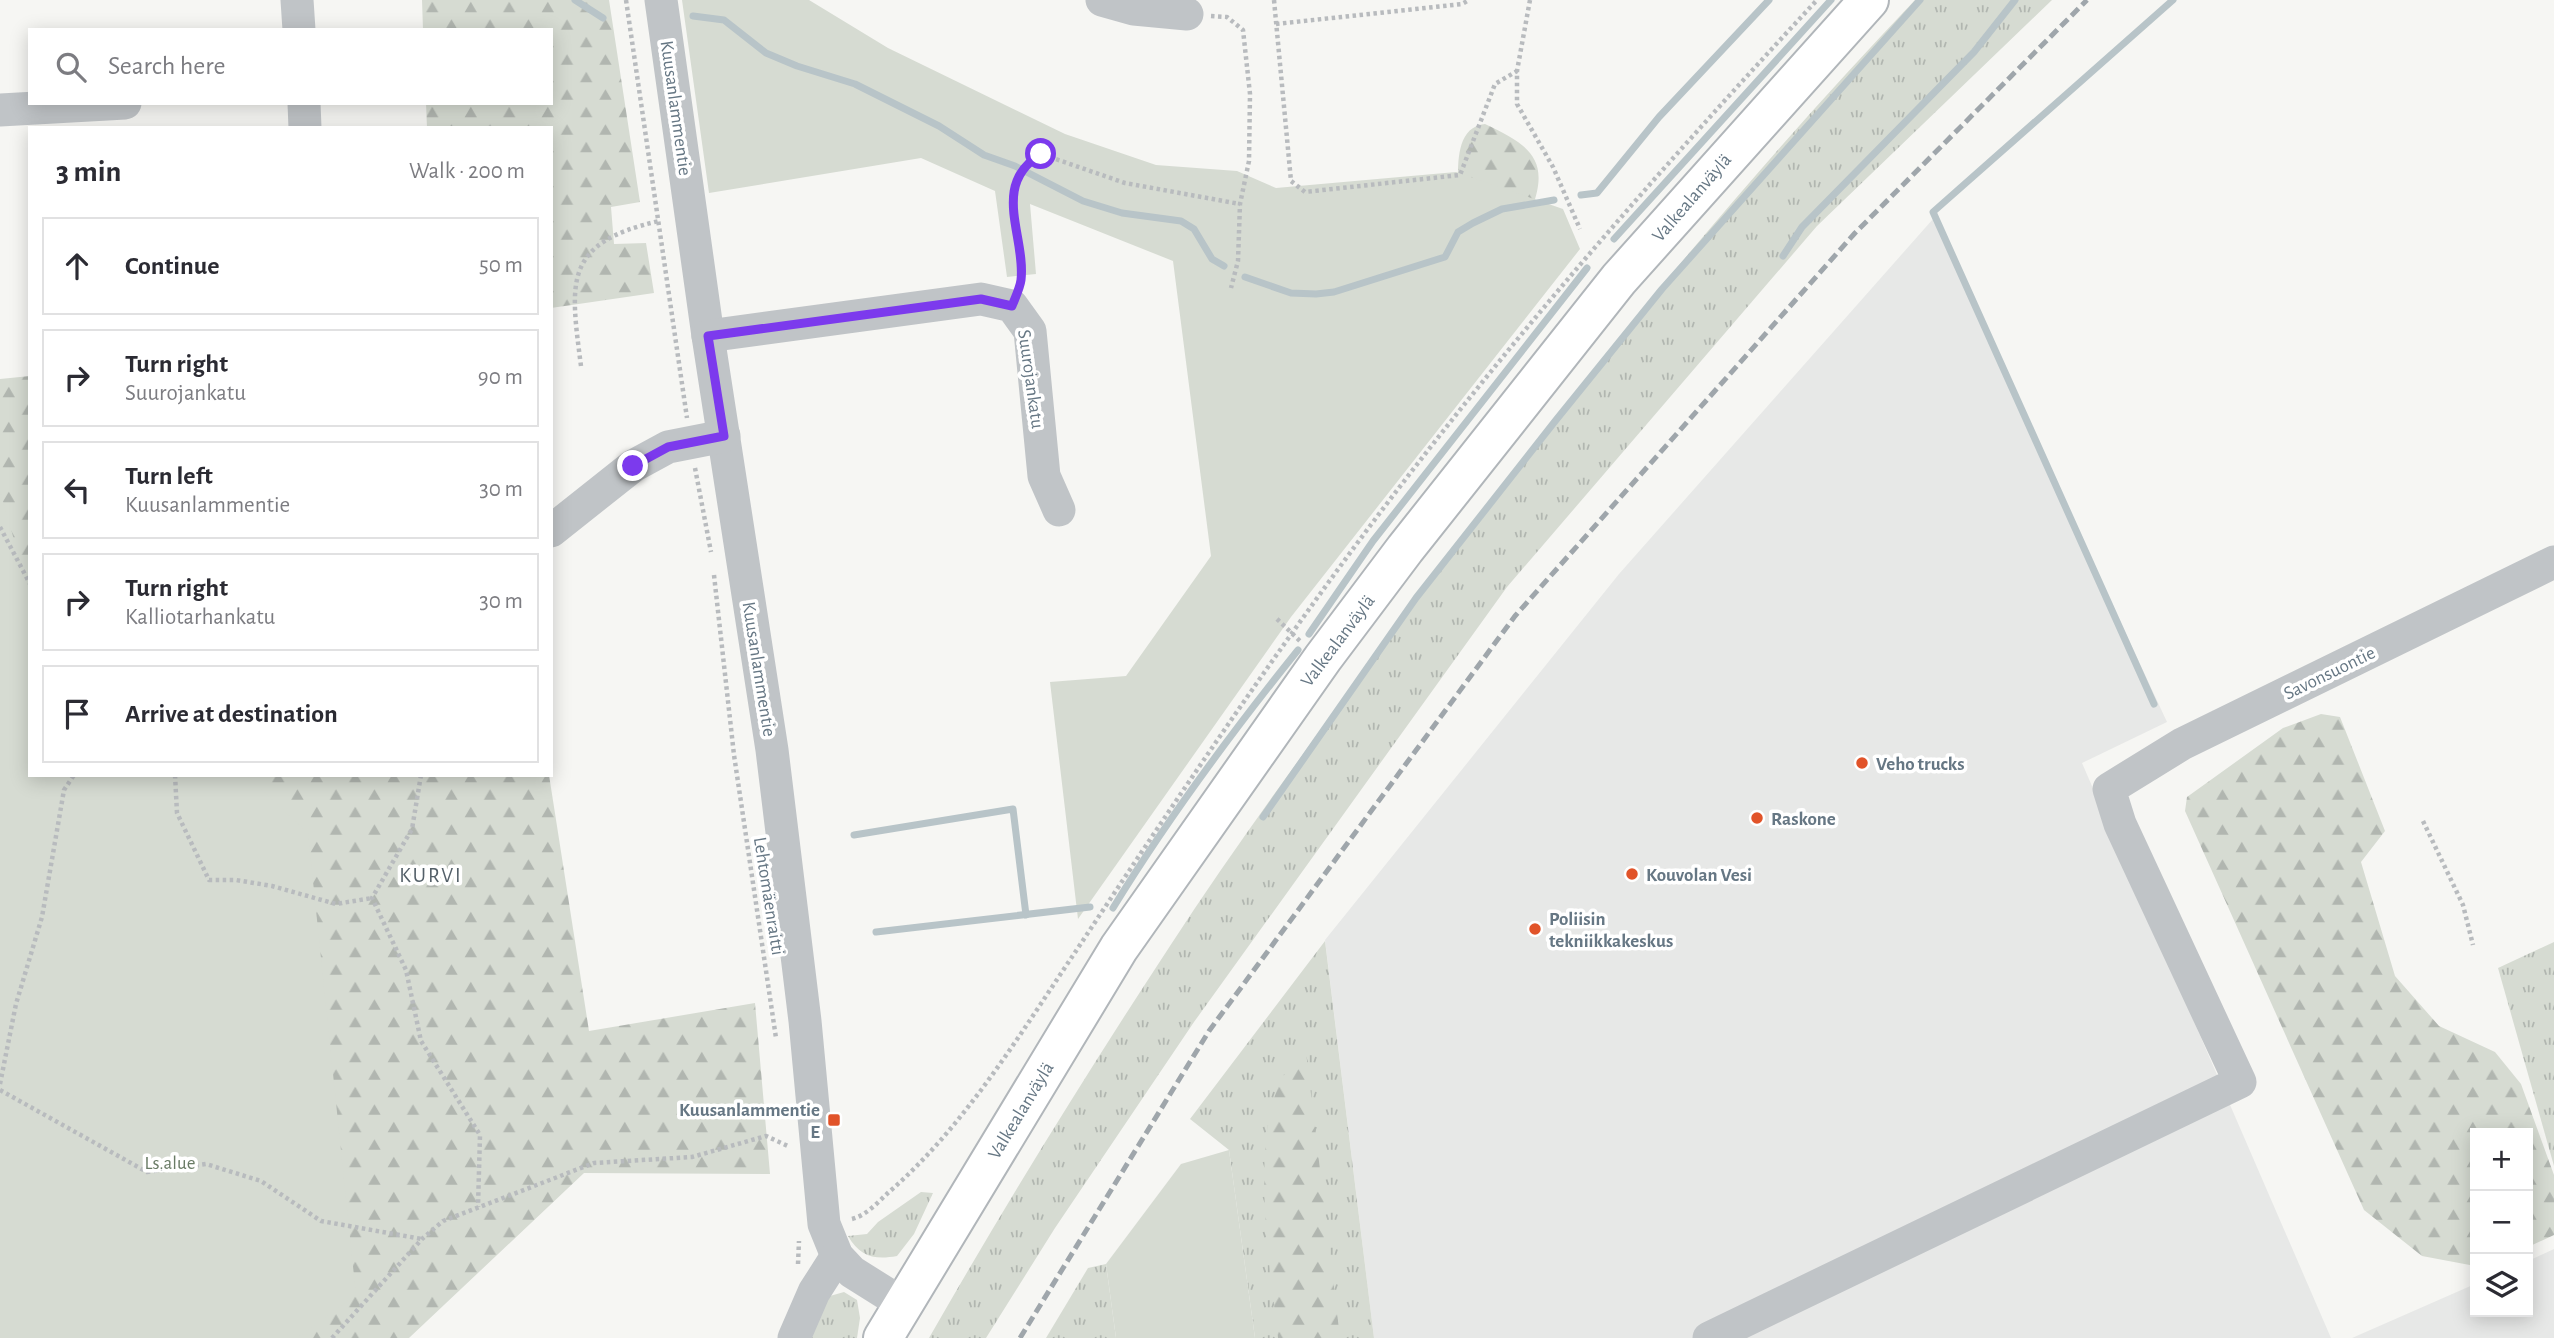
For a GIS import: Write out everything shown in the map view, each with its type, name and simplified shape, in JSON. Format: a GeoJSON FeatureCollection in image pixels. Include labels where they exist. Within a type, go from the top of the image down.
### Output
{"type":"FeatureCollection","features":[{"type":"Feature","properties":{"kind":"main road","name":"Valkealanväylä"},"geometry":{"type":"LineString","coordinates":[[883,1338],[1119,948],[1331,648],[1405,549],[1619,279],[1869,0]]}},
{"type":"Feature","properties":{"kind":"street"},"geometry":{"type":"LineString","coordinates":[[298,0],[299,28]]}},
{"type":"Feature","properties":{"kind":"street","name":"Kuusanlammentie"},"geometry":{"type":"LineString","coordinates":[[661,0],[708,336],[772,750],[803,1008],[824,1224],[837,1256],[852,1272],[903,1304]]}},
{"type":"Feature","properties":{"kind":"street"},"geometry":{"type":"LineString","coordinates":[[1102,0],[1134,9],[1187,14]]}},
{"type":"Feature","properties":{"kind":"street"},"geometry":{"type":"LineString","coordinates":[[0,110],[89,105]]}},
{"type":"Feature","properties":{"kind":"street"},"geometry":{"type":"LineString","coordinates":[[304,105],[305,126]]}},
{"type":"Feature","properties":{"kind":"street","name":"Suurojankatu"},"geometry":{"type":"LineString","coordinates":[[708,336],[981,299],[1012,306],[1030,331],[1044,476],[1059,510]]}},
{"type":"Feature","properties":{"kind":"street"},"geometry":{"type":"LineString","coordinates":[[553,529],[645,459],[668,447],[724,436]]}},
{"type":"Feature","properties":{"kind":"street","name":"Savonsuontie"},"geometry":{"type":"LineString","coordinates":[[1709,1338],[2239,1082],[2120,824],[2109,789],[2182,744],[2554,562]]}},
{"type":"Feature","properties":{"kind":"street"},"geometry":{"type":"LineString","coordinates":[[794,1338],[814,1292],[837,1256]]}},
{"type":"Feature","properties":{"kind":"path"},"geometry":{"type":"LineString","coordinates":[[626,0],[689,430]]}},
{"type":"Feature","properties":{"kind":"path"},"geometry":{"type":"LineString","coordinates":[[1274,0],[1291,181],[1305,192],[1460,175],[1495,83],[1517,71]]}},
{"type":"Feature","properties":{"kind":"path"},"geometry":{"type":"LineString","coordinates":[[1276,24],[1400,13],[1462,4],[1469,0]]}},
{"type":"Feature","properties":{"kind":"path"},"geometry":{"type":"LineString","coordinates":[[1530,0],[1517,71],[1517,104],[1553,167],[1580,229]]}},
{"type":"Feature","properties":{"kind":"path"},"geometry":{"type":"LineString","coordinates":[[1187,14],[1227,17],[1243,30],[1250,94],[1249,161],[1240,204],[1238,261],[1231,288]]}},
{"type":"Feature","properties":{"kind":"path"},"geometry":{"type":"LineString","coordinates":[[1012,306],[1021,280],[1013,215],[1016,179],[1030,161],[1041,154],[1125,183],[1240,204]]}},
{"type":"Feature","properties":{"kind":"path"},"geometry":{"type":"LineString","coordinates":[[581,366],[574,285],[583,263],[596,245],[631,227],[659,220]]}},
{"type":"Feature","properties":{"kind":"path","name":"Lehtomäenraitti"},"geometry":{"type":"LineString","coordinates":[[693,457],[713,566],[734,755],[777,1042]]}},
{"type":"Feature","properties":{"kind":"path"},"geometry":{"type":"LineString","coordinates":[[0,527],[28,580]]}},
{"type":"Feature","properties":{"kind":"path"},"geometry":{"type":"LineString","coordinates":[[0,1084],[16,1004],[42,917],[64,790],[73,777]]}},
{"type":"Feature","properties":{"kind":"path"},"geometry":{"type":"LineString","coordinates":[[175,777],[177,813],[209,880],[236,880],[272,886],[336,904],[372,898]]}},
{"type":"Feature","properties":{"kind":"path"},"geometry":{"type":"LineString","coordinates":[[372,898],[412,829],[421,777]]}},
{"type":"Feature","properties":{"kind":"path"},"geometry":{"type":"LineString","coordinates":[[2423,821],[2463,905],[2473,945]]}},
{"type":"Feature","properties":{"kind":"path"},"geometry":{"type":"LineString","coordinates":[[372,898],[406,970],[421,1041],[480,1135],[478,1207]]}},
{"type":"Feature","properties":{"kind":"path"},"geometry":{"type":"LineString","coordinates":[[0,1090],[147,1172],[206,1164],[261,1181],[321,1221],[422,1239]]}},
{"type":"Feature","properties":{"kind":"path"},"geometry":{"type":"LineString","coordinates":[[844,1221],[862,1216],[906,1177],[950,1129]]}},
{"type":"Feature","properties":{"kind":"path"},"geometry":{"type":"LineString","coordinates":[[789,1134],[792,1159]]}},
{"type":"Feature","properties":{"kind":"path"},"geometry":{"type":"LineString","coordinates":[[332,1338],[422,1239],[443,1221],[594,1163],[692,1157],[766,1136],[791,1147]]}},
{"type":"Feature","properties":{"kind":"path"},"geometry":{"type":"LineString","coordinates":[[797,1271],[800,1231]]}},
{"type":"Feature","properties":{"kind":"shaded area"},"geometry":{"type":"Polygon","coordinates":[[[1933,219],[2167,722],[2082,763],[2331,1338],[1374,1338],[1325,940],[1619,574],[1933,219]]]}},
{"type":"Feature","properties":{"kind":"shaded area"},"geometry":{"type":"Polygon","coordinates":[[[2554,1249],[2554,1338],[2352,1338],[2470,1286],[2470,1317],[2533,1317],[2533,1259],[2554,1249]]]}},
{"type":"Feature","properties":{"kind":"green space"},"geometry":{"type":"Polygon","coordinates":[[[422,0],[609,0],[640,202],[611,207],[614,244],[646,243],[654,293],[553,308],[553,126],[427,126],[426,105],[553,105],[553,28],[423,28],[422,0]]]}},
{"type":"Feature","properties":{"kind":"green space"},"geometry":{"type":"Polygon","coordinates":[[[682,0],[809,0],[888,48],[1065,134],[1156,165],[1237,171],[1276,188],[1456,172],[1563,209],[1580,249],[1291,617],[1078,919],[1050,682],[1126,676],[1211,556],[1173,261],[1030,204],[1036,274],[1007,277],[995,191],[921,158],[709,193],[682,0]]]}},
{"type":"Feature","properties":{"kind":"green space"},"geometry":{"type":"Polygon","coordinates":[[[1915,0],[2052,0],[1817,226],[1507,587],[1194,1022],[1055,1228],[986,1338],[929,1338],[1077,1091],[1198,903],[1347,694],[1467,532],[1652,298],[1781,147],[1915,0]]]}},
{"type":"Feature","properties":{"kind":"green space"},"geometry":{"type":"Polygon","coordinates":[[[1485,124],[1523,146],[1537,165],[1539,177],[1532,208],[1458,183],[1459,155],[1464,138],[1476,126],[1485,124]]]}},
{"type":"Feature","properties":{"kind":"green space"},"geometry":{"type":"Polygon","coordinates":[[[28,376],[28,777],[549,777],[589,1031],[755,1003],[770,1174],[584,1173],[409,1338],[0,1338],[0,379],[28,376]]]}},
{"type":"Feature","properties":{"kind":"green space","name":"Ls.alue"},"geometry":{"type":"Polygon","coordinates":[[[0,491],[21,564],[28,570],[28,777],[248,777],[308,833],[356,1295],[297,1338],[0,1338],[0,491]]]}},
{"type":"Feature","properties":{"kind":"green space"},"geometry":{"type":"Polygon","coordinates":[[[2321,714],[2340,717],[2385,831],[2361,862],[2395,976],[2439,1026],[2495,1052],[2521,1084],[2554,1175],[2554,1235],[2533,1245],[2533,1128],[2470,1128],[2470,1265],[2422,1256],[2364,1210],[2185,811],[2187,797],[2283,728],[2321,714]]]}},
{"type":"Feature","properties":{"kind":"green space"},"geometry":{"type":"Polygon","coordinates":[[[1325,941],[1374,1338],[1255,1338],[1229,1150],[1190,1119],[1325,941]]]}},
{"type":"Feature","properties":{"kind":"green space"},"geometry":{"type":"Polygon","coordinates":[[[2554,942],[2554,1166],[2498,968],[2554,942]]]}},
{"type":"Feature","properties":{"kind":"green space"},"geometry":{"type":"Polygon","coordinates":[[[1306,1052],[1340,1338],[1278,1338],[1270,1271],[1264,1185],[1266,1143],[1272,1105],[1285,1073],[1306,1052]]]}},
{"type":"Feature","properties":{"kind":"green space"},"geometry":{"type":"Polygon","coordinates":[[[1229,1150],[1255,1338],[1116,1338],[1106,1264],[1181,1164],[1229,1150]]]}},
{"type":"Feature","properties":{"kind":"green space"},"geometry":{"type":"Polygon","coordinates":[[[921,1192],[933,1193],[914,1234],[897,1256],[882,1258],[863,1253],[848,1236],[867,1234],[878,1222],[921,1192]]]}},
{"type":"Feature","properties":{"kind":"green space"},"geometry":{"type":"Polygon","coordinates":[[[1106,1264],[1116,1338],[1046,1338],[1088,1268],[1106,1264]]]}},
{"type":"Feature","properties":{"kind":"green space"},"geometry":{"type":"Polygon","coordinates":[[[844,1292],[857,1300],[860,1318],[857,1338],[808,1338],[830,1296],[844,1292]]]}},
{"type":"Feature","properties":{"kind":"waterway"},"geometry":{"type":"LineString","coordinates":[[575,0],[603,18]]}},
{"type":"Feature","properties":{"kind":"waterway"},"geometry":{"type":"LineString","coordinates":[[1581,195],[1597,193],[1659,117],[1769,0]]}},
{"type":"Feature","properties":{"kind":"waterway"},"geometry":{"type":"LineString","coordinates":[[1614,239],[1831,0]]}},
{"type":"Feature","properties":{"kind":"waterway"},"geometry":{"type":"LineString","coordinates":[[1263,817],[1416,598],[1556,420],[1662,289],[1920,0]]}},
{"type":"Feature","properties":{"kind":"waterway"},"geometry":{"type":"LineString","coordinates":[[1783,256],[1802,227],[1974,52],[2015,0]]}},
{"type":"Feature","properties":{"kind":"waterway"},"geometry":{"type":"LineString","coordinates":[[2154,704],[1933,212],[2173,0]]}},
{"type":"Feature","properties":{"kind":"waterway"},"geometry":{"type":"LineString","coordinates":[[693,16],[724,20],[766,53],[855,84],[939,126],[984,155],[1015,166],[1083,201],[1122,213],[1181,221],[1194,229],[1212,259],[1224,266]]}},
{"type":"Feature","properties":{"kind":"waterway"},"geometry":{"type":"LineString","coordinates":[[1245,277],[1291,293],[1334,292],[1445,257],[1458,232],[1502,209],[1554,200]]}},
{"type":"Feature","properties":{"kind":"waterway"},"geometry":{"type":"LineString","coordinates":[[1309,634],[1373,541],[1587,268]]}},
{"type":"Feature","properties":{"kind":"waterway"},"geometry":{"type":"LineString","coordinates":[[1113,908],[1201,776],[1298,650]]}},
{"type":"Feature","properties":{"kind":"waterway"},"geometry":{"type":"LineString","coordinates":[[854,835],[1013,809],[1026,915]]}},
{"type":"Feature","properties":{"kind":"waterway"},"geometry":{"type":"LineString","coordinates":[[876,932],[1090,907]]}},
{"type":"Feature","properties":{"kind":"railway"},"geometry":{"type":"LineString","coordinates":[[1020,1338],[1209,1031],[1515,616],[1855,233],[2087,0]]}},
{"type":"Feature","properties":{"kind":"place","name":"Veho trucks"},"geometry":{"type":"Point","coordinates":[1862,763]}},
{"type":"Feature","properties":{"kind":"place","name":"Raskone"},"geometry":{"type":"Point","coordinates":[1757,818]}},
{"type":"Feature","properties":{"kind":"place","name":"Kouvolan Vesi"},"geometry":{"type":"Point","coordinates":[1632,874]}},
{"type":"Feature","properties":{"kind":"place","name":"Poliisin tekniikkakeskus"},"geometry":{"type":"Point","coordinates":[1535,929]}},
{"type":"Feature","properties":{"kind":"place","name":"Kuusanlammentie E"},"geometry":{"type":"Point","coordinates":[834,1120]}},
{"type":"Feature","properties":{"kind":"district","name":"KURVI"},"geometry":{"type":"Point","coordinates":[431,875]}},
{"type":"Feature","properties":{"kind":"route"},"geometry":{"type":"LineString","coordinates":[[633,466],[668,447],[724,436],[708,336],[981,299],[1012,306],[1021,280],[1013,215],[1016,179],[1030,161],[1041,154]]}}]}
